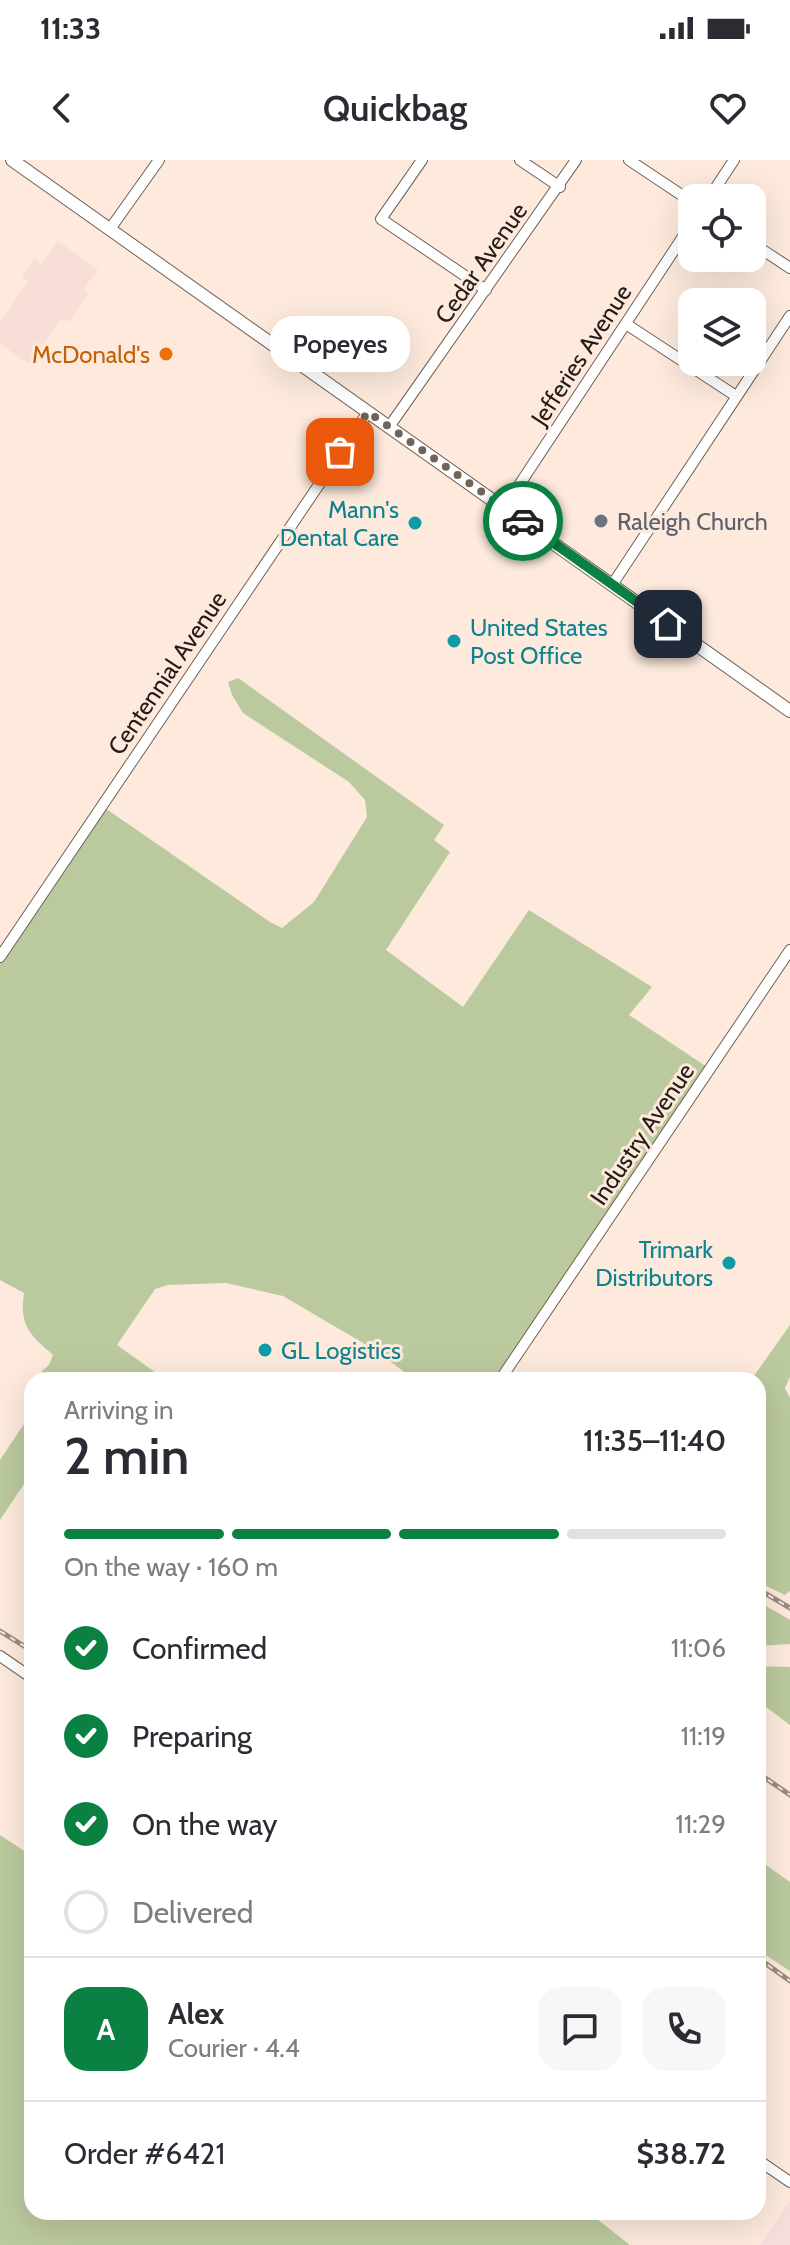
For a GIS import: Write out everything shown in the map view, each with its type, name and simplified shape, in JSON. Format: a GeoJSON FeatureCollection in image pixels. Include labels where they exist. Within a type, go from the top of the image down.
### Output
{"type":"FeatureCollection","features":[{"type":"Feature","properties":{"kind":"main road"},"geometry":{"type":"LineString","coordinates":[[12,160],[790,711]]}},
{"type":"Feature","properties":{"kind":"street"},"geometry":{"type":"LineString","coordinates":[[110,229],[159,160]]}},
{"type":"Feature","properties":{"kind":"street"},"geometry":{"type":"LineString","coordinates":[[422,160],[381,219],[486,290]]}},
{"type":"Feature","properties":{"kind":"street"},"geometry":{"type":"LineString","coordinates":[[520,160],[560,187]]}},
{"type":"Feature","properties":{"kind":"street","name":"Cedar Avenue"},"geometry":{"type":"LineString","coordinates":[[389,427],[576,160]]}},
{"type":"Feature","properties":{"kind":"street"},"geometry":{"type":"LineString","coordinates":[[629,160],[678,193]]}},
{"type":"Feature","properties":{"kind":"street"},"geometry":{"type":"LineString","coordinates":[[718,184],[734,160]]}},
{"type":"Feature","properties":{"kind":"street","name":"Jefferies Avenue"},"geometry":{"type":"LineString","coordinates":[[504,508],[678,244]]}},
{"type":"Feature","properties":{"kind":"street"},"geometry":{"type":"LineString","coordinates":[[766,252],[790,268]]}},
{"type":"Feature","properties":{"kind":"street"},"geometry":{"type":"LineString","coordinates":[[612,585],[736,396],[786,329],[790,316]]}},
{"type":"Feature","properties":{"kind":"street"},"geometry":{"type":"LineString","coordinates":[[626,324],[736,396]]}},
{"type":"Feature","properties":{"kind":"street","name":"Centennial Avenue"},"geometry":{"type":"LineString","coordinates":[[0,957],[368,412]]}},
{"type":"Feature","properties":{"kind":"street","name":"Industry Avenue"},"geometry":{"type":"LineString","coordinates":[[505,1372],[790,950]]}},
{"type":"Feature","properties":{"kind":"street"},"geometry":{"type":"LineString","coordinates":[[0,1656],[24,1672]]}},
{"type":"Feature","properties":{"kind":"street"},"geometry":{"type":"LineString","coordinates":[[766,2166],[790,2182]]}},
{"type":"Feature","properties":{"kind":"shaded area"},"geometry":{"type":"Polygon","coordinates":[[[58,241],[98,269],[84,289],[89,293],[69,322],[62,318],[29,364],[0,344],[0,322],[28,282],[22,277],[34,259],[41,264],[58,241]]]}},
{"type":"Feature","properties":{"kind":"shaded area"},"geometry":{"type":"Polygon","coordinates":[[[790,2201],[790,2245],[760,2245],[790,2201]]]}},
{"type":"Feature","properties":{"kind":"green space"},"geometry":{"type":"Polygon","coordinates":[[[238,678],[444,825],[434,840],[450,852],[386,950],[463,1007],[529,910],[652,987],[629,1015],[710,1069],[505,1372],[404,1372],[375,1350],[283,1296],[226,1283],[168,1285],[155,1289],[117,1345],[155,1372],[42,1372],[53,1355],[28,1329],[23,1314],[24,1293],[0,1280],[0,957],[102,806],[282,928],[314,902],[367,817],[365,800],[349,782],[243,713],[228,682],[238,678]]]}},
{"type":"Feature","properties":{"kind":"green space"},"geometry":{"type":"Polygon","coordinates":[[[790,1325],[790,1377],[785,1388],[790,1398],[790,1591],[785,1595],[766,1586],[766,1372],[757,1372],[790,1325]]]}},
{"type":"Feature","properties":{"kind":"green space"},"geometry":{"type":"Polygon","coordinates":[[[24,1424],[24,1484],[0,1520],[0,1460],[24,1424]]]}},
{"type":"Feature","properties":{"kind":"green space"},"geometry":{"type":"Polygon","coordinates":[[[766,1606],[790,1620],[790,1644],[766,1646],[766,1606]]]}},
{"type":"Feature","properties":{"kind":"green space"},"geometry":{"type":"Polygon","coordinates":[[[766,1666],[790,1667],[790,1725],[766,1707],[766,1666]]]}},
{"type":"Feature","properties":{"kind":"green space"},"geometry":{"type":"Polygon","coordinates":[[[0,1835],[24,1851],[24,2220],[598,2220],[630,2245],[0,2245],[0,1835]]]}},
{"type":"Feature","properties":{"kind":"green space"},"geometry":{"type":"Polygon","coordinates":[[[766,1865],[790,1882],[790,1971],[766,1955],[766,1865]]]}},
{"type":"Feature","properties":{"kind":"railway"},"geometry":{"type":"LineString","coordinates":[[766,1594],[790,1608]]}},
{"type":"Feature","properties":{"kind":"railway"},"geometry":{"type":"LineString","coordinates":[[0,1631],[24,1646]]}},
{"type":"Feature","properties":{"kind":"railway"},"geometry":{"type":"LineString","coordinates":[[766,1778],[790,1795]]}},
{"type":"Feature","properties":{"kind":"railway"},"geometry":{"type":"LineString","coordinates":[[766,1964],[790,1981]]}},
{"type":"Feature","properties":{"kind":"way so far"},"geometry":{"type":"LineString","coordinates":[[340,452],[368,412],[523,521]]}},
{"type":"Feature","properties":{"kind":"place","name":"McDonald's"},"geometry":{"type":"Point","coordinates":[166,354]}},
{"type":"Feature","properties":{"kind":"place","name":"Popeyes"},"geometry":{"type":"Point","coordinates":[340,452]}},
{"type":"Feature","properties":{"kind":"place","name":"Raleigh Church"},"geometry":{"type":"Point","coordinates":[601,521]}},
{"type":"Feature","properties":{"kind":"place","name":"Mann's Dental Care"},"geometry":{"type":"Point","coordinates":[415,523]}},
{"type":"Feature","properties":{"kind":"place","name":"United States Post Office"},"geometry":{"type":"Point","coordinates":[454,641]}},
{"type":"Feature","properties":{"kind":"place","name":"Trimark Distributors"},"geometry":{"type":"Point","coordinates":[729,1263]}},
{"type":"Feature","properties":{"kind":"place","name":"GL Logistics"},"geometry":{"type":"Point","coordinates":[265,1350]}},
{"type":"Feature","properties":{"kind":"route"},"geometry":{"type":"LineString","coordinates":[[523,521],[668,624]]}}]}
